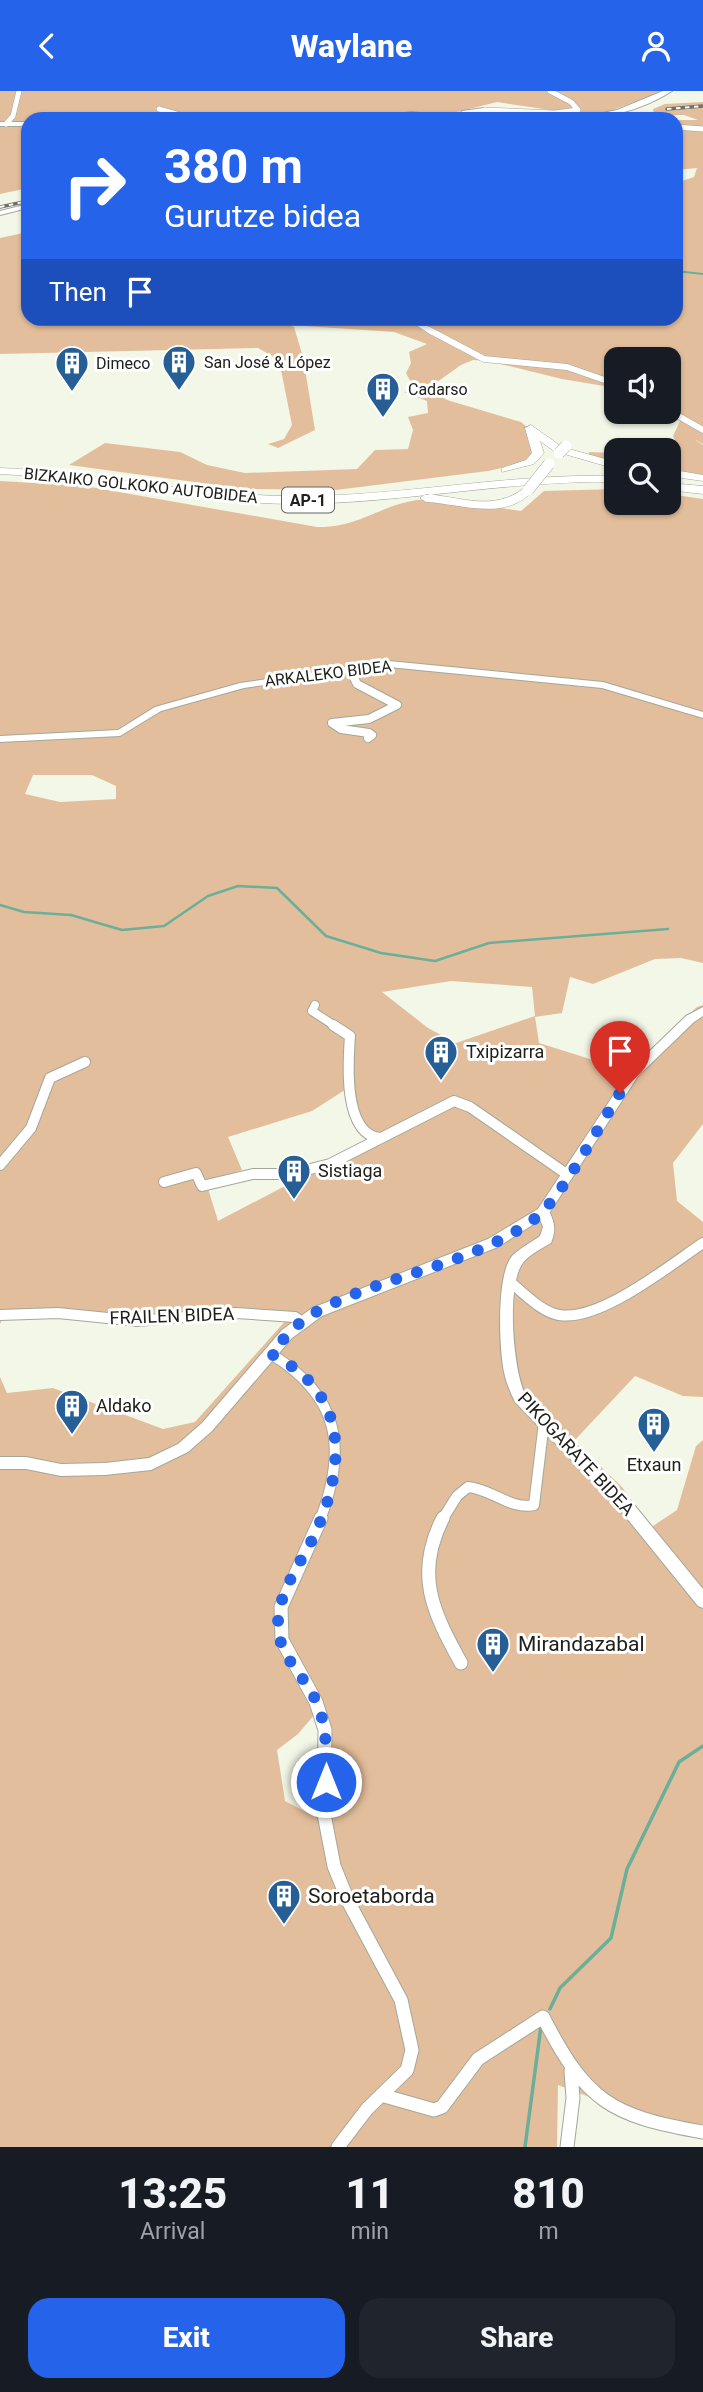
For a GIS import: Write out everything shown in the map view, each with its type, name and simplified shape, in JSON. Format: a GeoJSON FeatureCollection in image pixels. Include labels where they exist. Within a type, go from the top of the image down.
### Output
{"type":"FeatureCollection","features":[{"type":"Feature","properties":{"kind":"highway"},"geometry":{"type":"LineString","coordinates":[[506,470],[530,462],[538,453],[531,428],[558,449],[604,462]]}},
{"type":"Feature","properties":{"kind":"highway"},"geometry":{"type":"LineString","coordinates":[[416,498],[442,498],[491,507],[513,504],[565,447]]}},
{"type":"Feature","properties":{"kind":"highway"},"geometry":{"type":"LineString","coordinates":[[393,489],[506,470],[604,466]]}},
{"type":"Feature","properties":{"kind":"highway","name":"BIZKAIKO GOLKOKO AUTOBIDEA"},"geometry":{"type":"LineString","coordinates":[[0,468],[76,475],[203,494],[283,500],[371,497],[526,479],[604,478]]}},
{"type":"Feature","properties":{"kind":"highway","name":"BIZKAIKO GOLKOKO AUTOBIDEA"},"geometry":{"type":"LineString","coordinates":[[0,468],[85,471],[252,493],[323,494],[529,474],[604,477]]}},
{"type":"Feature","properties":{"kind":"highway"},"geometry":{"type":"LineString","coordinates":[[681,474],[703,478]]}},
{"type":"Feature","properties":{"kind":"highway"},"geometry":{"type":"LineString","coordinates":[[76,475],[183,496],[321,505],[604,479]]}},
{"type":"Feature","properties":{"kind":"highway"},"geometry":{"type":"LineString","coordinates":[[681,483],[703,483]]}},
{"type":"Feature","properties":{"kind":"highway"},"geometry":{"type":"LineString","coordinates":[[681,485],[703,489]]}},
{"type":"Feature","properties":{"kind":"highway"},"geometry":{"type":"LineString","coordinates":[[495,488],[484,494],[485,500],[498,505],[513,504]]}},
{"type":"Feature","properties":{"kind":"main road"},"geometry":{"type":"LineString","coordinates":[[619,112],[672,92]]}},
{"type":"Feature","properties":{"kind":"main road"},"geometry":{"type":"LineString","coordinates":[[627,112],[672,92]]}},
{"type":"Feature","properties":{"kind":"main road"},"geometry":{"type":"LineString","coordinates":[[479,112],[490,109],[495,112]]}},
{"type":"Feature","properties":{"kind":"main road"},"geometry":{"type":"LineString","coordinates":[[3,124],[21,124]]}},
{"type":"Feature","properties":{"kind":"main road"},"geometry":{"type":"LineString","coordinates":[[0,213],[21,208]]}},
{"type":"Feature","properties":{"kind":"main road","name":"ARKALEKO BIDEA"},"geometry":{"type":"LineString","coordinates":[[0,739],[120,733],[158,709],[261,681],[350,669],[406,665],[603,685],[703,715]]}},
{"type":"Feature","properties":{"kind":"main road"},"geometry":{"type":"LineString","coordinates":[[0,1463],[12,1461],[82,1471],[135,1467],[164,1459],[183,1448],[207,1427],[302,1322],[336,1303],[481,1248],[538,1216],[634,1073],[684,1024],[703,1011]]}},
{"type":"Feature","properties":{"kind":"main road","name":"PIKOGARATE BIDEA"},"geometry":{"type":"LineString","coordinates":[[538,1216],[542,1241]]}},
{"type":"Feature","properties":{"kind":"street"},"geometry":{"type":"LineString","coordinates":[[3,124],[13,115],[19,91]]}},
{"type":"Feature","properties":{"kind":"street"},"geometry":{"type":"LineString","coordinates":[[490,109],[542,112],[578,110],[571,102],[550,91]]}},
{"type":"Feature","properties":{"kind":"street"},"geometry":{"type":"LineString","coordinates":[[159,109],[168,112]]}},
{"type":"Feature","properties":{"kind":"street"},"geometry":{"type":"LineString","coordinates":[[683,128],[703,129]]}},
{"type":"Feature","properties":{"kind":"street"},"geometry":{"type":"LineString","coordinates":[[422,326],[451,344],[484,359],[567,367],[604,380]]}},
{"type":"Feature","properties":{"kind":"street"},"geometry":{"type":"LineString","coordinates":[[681,417],[703,430]]}},
{"type":"Feature","properties":{"kind":"street"},"geometry":{"type":"LineString","coordinates":[[350,669],[357,684],[397,705],[369,719],[332,723],[341,729],[369,733],[372,735],[368,738]]}},
{"type":"Feature","properties":{"kind":"street"},"geometry":{"type":"LineString","coordinates":[[315,1005],[312,1011],[350,1036],[347,1082],[361,1128],[370,1137],[381,1137]]}},
{"type":"Feature","properties":{"kind":"street"},"geometry":{"type":"LineString","coordinates":[[0,1165],[31,1128],[50,1078],[60,1070],[85,1062]]}},
{"type":"Feature","properties":{"kind":"street"},"geometry":{"type":"LineString","coordinates":[[164,1182],[196,1173],[202,1186],[253,1174],[291,1174],[330,1164],[443,1105],[458,1101],[568,1175]]}},
{"type":"Feature","properties":{"kind":"street","name":"PIKOGARATE BIDEA"},"geometry":{"type":"LineString","coordinates":[[542,1241],[517,1259],[510,1282],[508,1367],[512,1384],[520,1398],[626,1506],[703,1601]]}},
{"type":"Feature","properties":{"kind":"street"},"geometry":{"type":"LineString","coordinates":[[510,1282],[554,1313],[577,1317],[625,1292],[703,1243]]}},
{"type":"Feature","properties":{"kind":"street","name":"FRAILEN BIDEA"},"geometry":{"type":"LineString","coordinates":[[0,1315],[58,1313],[137,1321],[236,1313],[295,1317],[302,1322]]}},
{"type":"Feature","properties":{"kind":"street"},"geometry":{"type":"LineString","coordinates":[[271,1354],[294,1367],[314,1384],[324,1399],[335,1438],[334,1469],[323,1511],[287,1588],[278,1623],[282,1646],[295,1671],[315,1697],[326,1728],[325,1827],[340,1880],[362,1928],[390,1971],[409,2023],[411,2063],[367,2108],[338,2147]]}},
{"type":"Feature","properties":{"kind":"street"},"geometry":{"type":"LineString","coordinates":[[461,1663],[436,1616],[426,1579],[433,1539],[457,1496],[468,1487],[488,1491],[513,1504],[530,1507],[534,1505],[538,1490],[544,1422]]}},
{"type":"Feature","properties":{"kind":"street"},"geometry":{"type":"LineString","coordinates":[[381,2095],[434,2110],[442,2107],[478,2059],[544,2017],[571,2070],[585,2087],[619,2113],[703,2132]]}},
{"type":"Feature","properties":{"kind":"street"},"geometry":{"type":"LineString","coordinates":[[567,2147],[573,2098],[571,2070]]}},
{"type":"Feature","properties":{"kind":"shaded area"},"geometry":{"type":"Polygon","coordinates":[[[0,91],[663,91],[604,112],[564,112],[497,102],[457,112],[21,112],[21,190],[0,194],[0,91]]]}},
{"type":"Feature","properties":{"kind":"shaded area"},"geometry":{"type":"Polygon","coordinates":[[[703,102],[703,444],[694,439],[703,445],[703,475],[681,472],[681,438],[673,436],[681,424],[681,347],[604,347],[604,386],[488,361],[473,360],[461,365],[437,382],[435,392],[447,400],[521,422],[527,427],[534,454],[523,463],[488,471],[336,490],[246,489],[69,465],[105,443],[180,452],[207,465],[245,473],[357,469],[375,450],[408,449],[413,430],[408,417],[428,413],[427,401],[404,392],[415,390],[406,373],[411,363],[409,352],[427,344],[394,332],[304,326],[683,326],[683,181],[694,177],[697,168],[683,169],[683,120],[698,120],[683,115],[683,112],[654,112],[653,109],[665,104],[703,102]]]}},
{"type":"Feature","properties":{"kind":"shaded area"},"geometry":{"type":"Polygon","coordinates":[[[21,234],[21,326],[292,326],[303,357],[315,430],[278,448],[268,444],[284,439],[292,425],[279,360],[258,348],[0,354],[0,238],[21,234]]]}},
{"type":"Feature","properties":{"kind":"shaded area"},"geometry":{"type":"Polygon","coordinates":[[[589,452],[604,453],[604,460],[589,458],[589,452]]]}},
{"type":"Feature","properties":{"kind":"shaded area"},"geometry":{"type":"Polygon","coordinates":[[[0,481],[85,486],[317,527],[345,524],[392,506],[429,499],[455,500],[521,511],[544,491],[604,489],[604,515],[681,515],[681,496],[703,499],[703,963],[681,958],[655,959],[593,984],[570,977],[562,1013],[535,1017],[539,1043],[628,1071],[697,1007],[703,1005],[703,1124],[673,1163],[677,1201],[703,1222],[703,1397],[683,1396],[635,1376],[574,1441],[622,1487],[650,1528],[677,1510],[696,1446],[703,1440],[703,2124],[691,2124],[613,2106],[558,2085],[557,2147],[0,2147],[0,1377],[7,1393],[53,1388],[163,1429],[195,1422],[287,1319],[243,1313],[124,1321],[63,1314],[3,1317],[0,1324],[0,481]],[[33,775],[25,794],[60,802],[116,799],[116,786],[92,775],[33,775]],[[451,981],[382,992],[428,1028],[456,1043],[535,1016],[532,987],[451,981]],[[348,1088],[312,1111],[228,1137],[242,1170],[206,1182],[218,1221],[367,1143],[348,1088]],[[315,1714],[298,1734],[277,1750],[285,1801],[312,1815],[321,1810],[322,1737],[315,1714]]]}},
{"type":"Feature","properties":{"kind":"waterway"},"geometry":{"type":"LineString","coordinates":[[683,272],[703,274]]}},
{"type":"Feature","properties":{"kind":"waterway"},"geometry":{"type":"LineString","coordinates":[[0,905],[24,912],[71,915],[122,930],[164,926],[208,896],[238,886],[277,888],[326,936],[381,953],[435,961],[489,943],[668,929]]}},
{"type":"Feature","properties":{"kind":"waterway"},"geometry":{"type":"LineString","coordinates":[[550,2009],[560,1988],[611,1938],[627,1869],[679,1762],[703,1746]]}},
{"type":"Feature","properties":{"kind":"waterway"},"geometry":{"type":"LineString","coordinates":[[525,2147],[541,2026]]}},
{"type":"Feature","properties":{"kind":"railway"},"geometry":{"type":"LineString","coordinates":[[667,109],[703,106]]}},
{"type":"Feature","properties":{"kind":"railway"},"geometry":{"type":"LineString","coordinates":[[0,207],[21,202]]}},
{"type":"Feature","properties":{"kind":"place","name":"San José & López"},"geometry":{"type":"Point","coordinates":[179,392]}},
{"type":"Feature","properties":{"kind":"place","name":"Dimeco"},"geometry":{"type":"Point","coordinates":[72,393]}},
{"type":"Feature","properties":{"kind":"place","name":"Cadarso"},"geometry":{"type":"Point","coordinates":[383,419]}},
{"type":"Feature","properties":{"kind":"place","name":"Txipizarra"},"geometry":{"type":"Point","coordinates":[441,1082]}},
{"type":"Feature","properties":{"kind":"place","name":"Sistiaga"},"geometry":{"type":"Point","coordinates":[294,1201]}},
{"type":"Feature","properties":{"kind":"place","name":"Aldako"},"geometry":{"type":"Point","coordinates":[72,1436]}},
{"type":"Feature","properties":{"kind":"place","name":"Etxaun"},"geometry":{"type":"Point","coordinates":[654,1454]}},
{"type":"Feature","properties":{"kind":"place","name":"Mirandazabal"},"geometry":{"type":"Point","coordinates":[493,1674]}},
{"type":"Feature","properties":{"kind":"place","name":"Soroetaborda"},"geometry":{"type":"Point","coordinates":[284,1926]}},
{"type":"Feature","properties":{"kind":"route"},"geometry":{"type":"LineString","coordinates":[[326,1782],[326,1728],[315,1697],[288,1660],[282,1646],[278,1623],[287,1588],[314,1534],[330,1491],[336,1451],[335,1438],[324,1399],[314,1384],[288,1362],[271,1354],[287,1334],[317,1312],[446,1263],[533,1221],[561,1187],[620,1093]]}}]}
